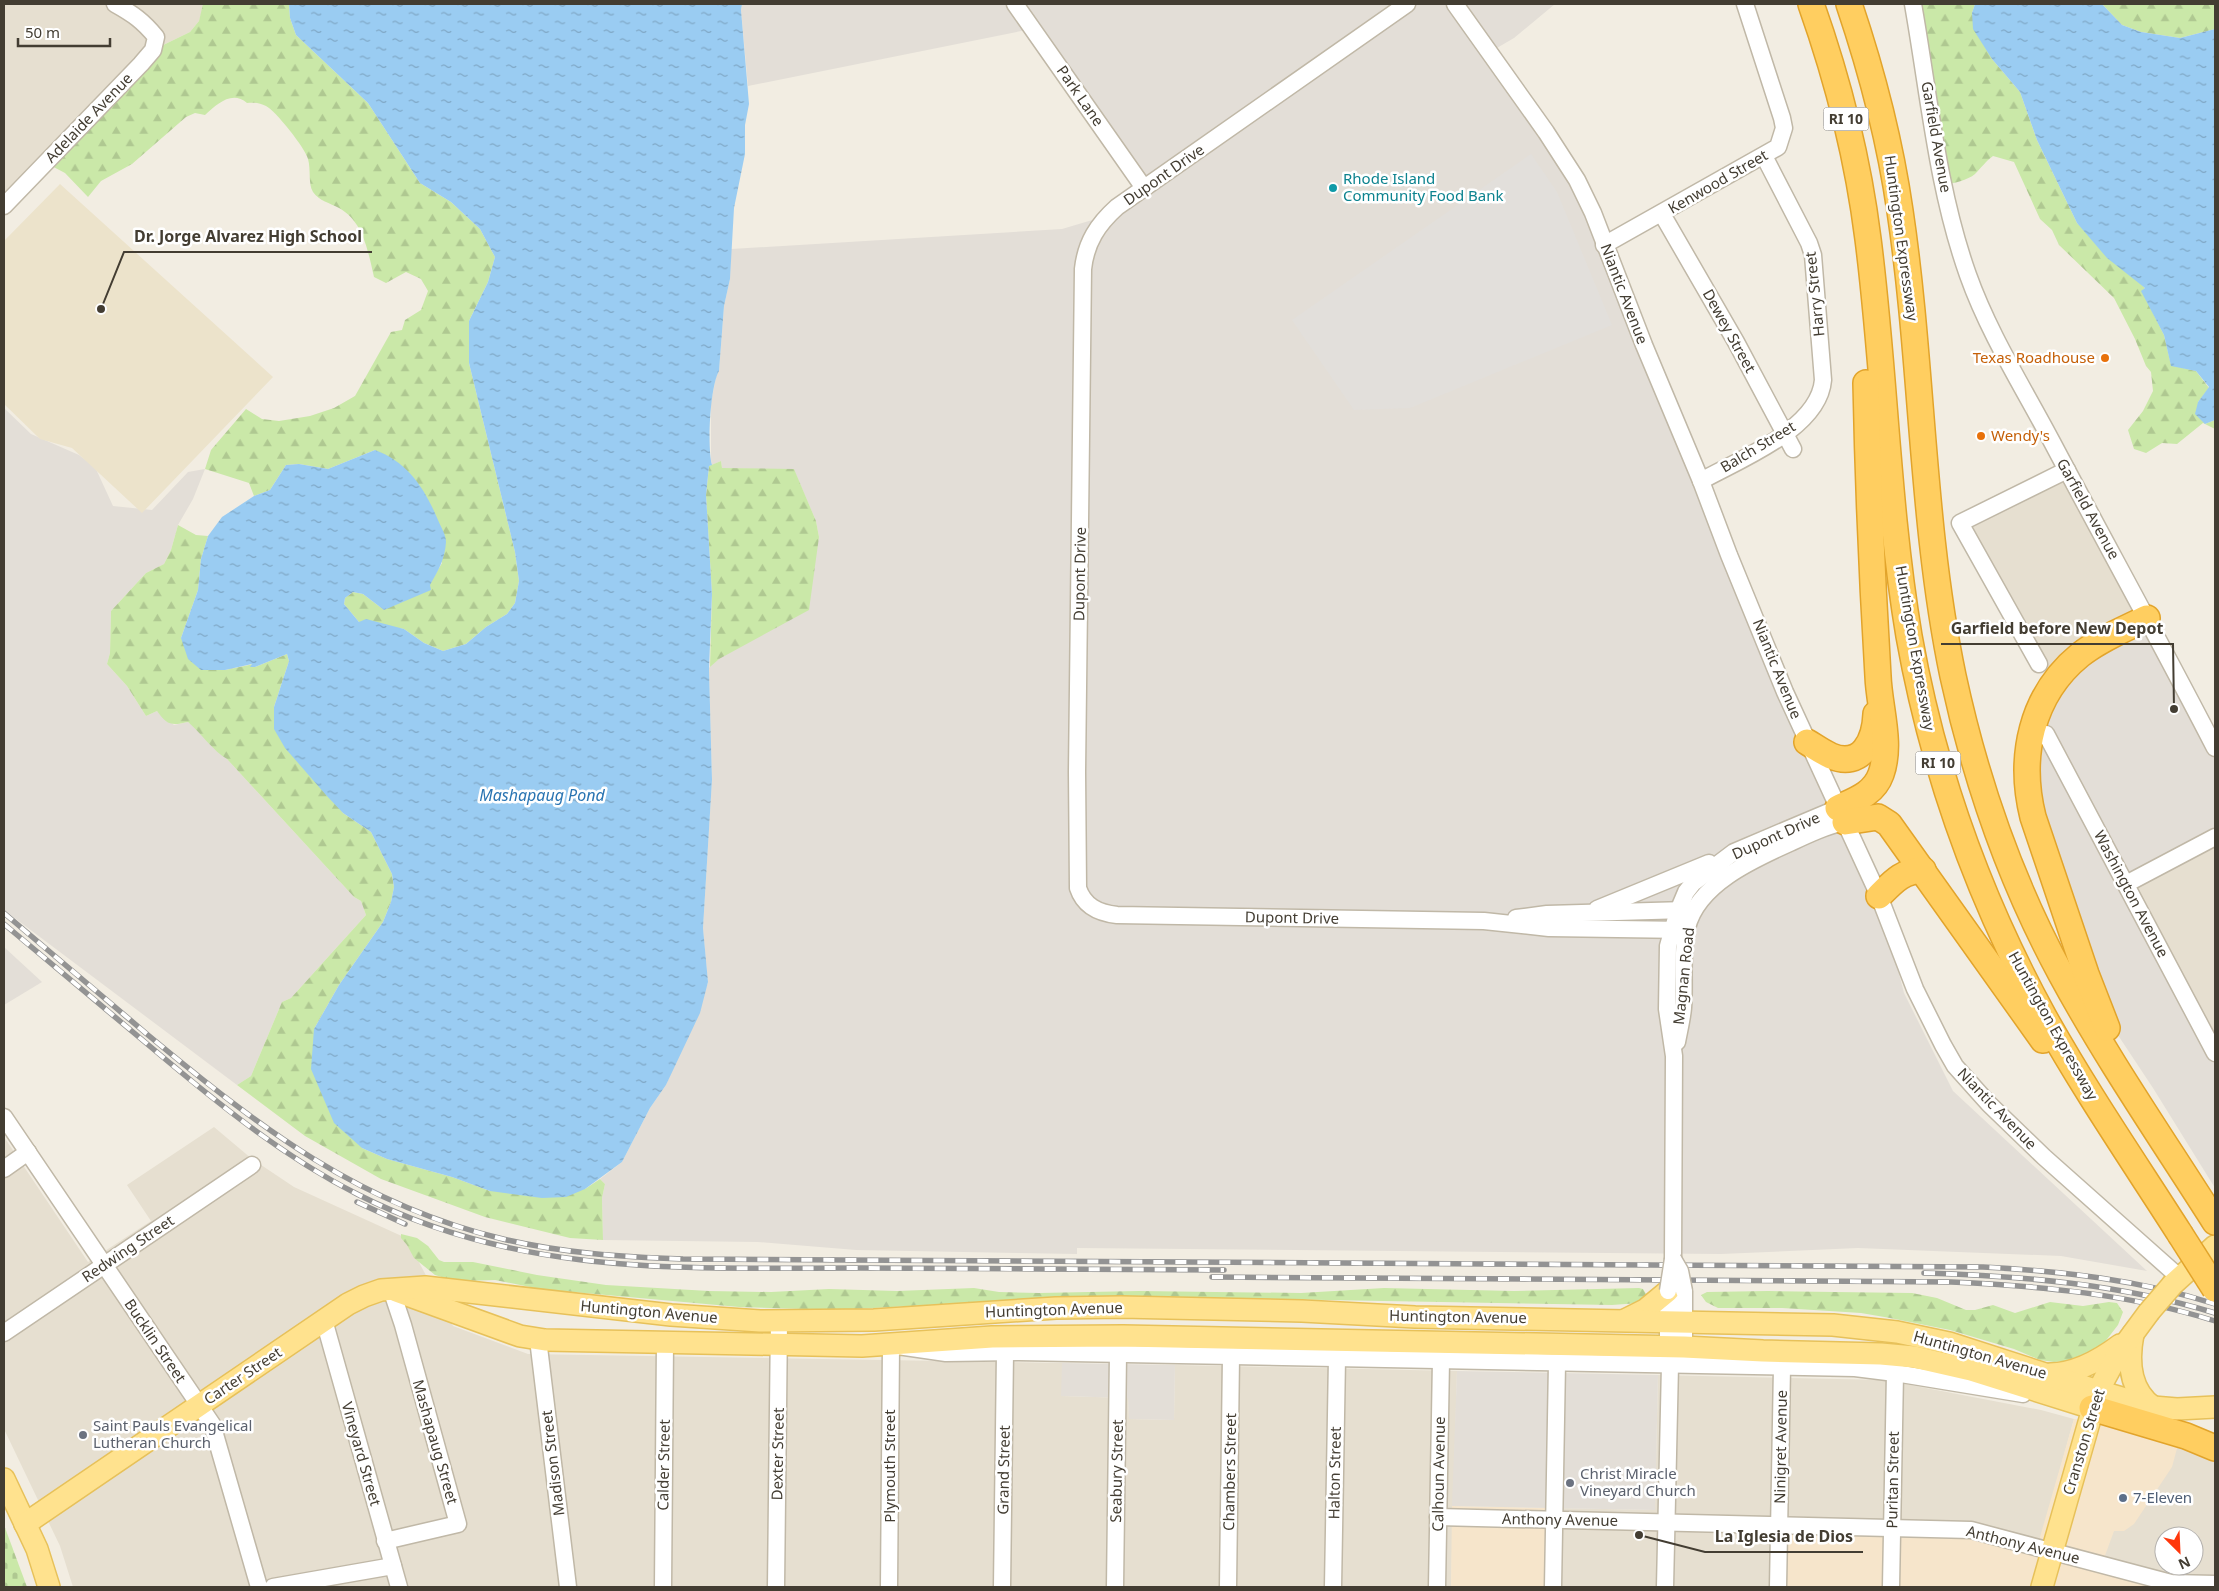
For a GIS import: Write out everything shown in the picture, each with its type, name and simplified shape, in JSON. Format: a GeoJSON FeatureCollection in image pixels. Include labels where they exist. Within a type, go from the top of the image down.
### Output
{"type":"FeatureCollection","features":[{"type":"Feature","properties":{"kind":"highway","name":"Huntington Expressway"},"geometry":{"type":"LineString","coordinates":[[1811,4],[1843,106],[1860,186],[1868,238],[1897,549],[1910,638],[1928,726],[1953,812],[1985,896],[2023,977],[2086,1088],[2215,1289]]}},
{"type":"Feature","properties":{"kind":"highway","name":"Huntington Expressway"},"geometry":{"type":"LineString","coordinates":[[1849,4],[1873,80],[1884,124],[1900,211],[1938,590],[1953,677],[1973,756],[2005,849],[2060,971],[2105,1048],[2213,1218]]}},
{"type":"Feature","properties":{"kind":"highway"},"geometry":{"type":"LineString","coordinates":[[1841,815],[1868,792],[1881,774],[1885,756],[1878,679],[1867,425],[1868,238]]}},
{"type":"Feature","properties":{"kind":"highway"},"geometry":{"type":"LineString","coordinates":[[2147,618],[2090,648],[2072,662],[2054,683],[2041,705],[2031,730],[2026,755],[2026,779],[2033,817],[2098,1008],[2176,1161]]}},
{"type":"Feature","properties":{"kind":"highway"},"geometry":{"type":"LineString","coordinates":[[1807,742],[1835,757],[1850,758],[1863,752],[1870,744],[1874,734],[1878,679]]}},
{"type":"Feature","properties":{"kind":"highway"},"geometry":{"type":"LineString","coordinates":[[1841,815],[1882,818],[1894,829],[2035,1032],[2086,1088]]}},
{"type":"Feature","properties":{"kind":"highway"},"geometry":{"type":"LineString","coordinates":[[1879,896],[1899,876],[1909,871],[1923,870]]}},
{"type":"Feature","properties":{"kind":"highway"},"geometry":{"type":"LineString","coordinates":[[2095,1399],[2215,1448]]}},
{"type":"Feature","properties":{"kind":"main road","name":"Cranston Street"},"geometry":{"type":"LineString","coordinates":[[2042,1587],[2095,1399],[2112,1362],[2149,1312],[2176,1280],[2215,1246]]}},
{"type":"Feature","properties":{"kind":"main road","name":"Huntington Avenue"},"geometry":{"type":"LineString","coordinates":[[391,1289],[434,1288],[671,1315],[779,1321],[874,1320],[1048,1309],[1114,1307],[1302,1311],[1393,1316],[1833,1325],[1897,1332],[1949,1343],[2047,1374],[2095,1399]]}},
{"type":"Feature","properties":{"kind":"main road","name":"Carter Street"},"geometry":{"type":"LineString","coordinates":[[25,1524],[324,1320],[359,1298],[378,1291],[391,1289]]}},
{"type":"Feature","properties":{"kind":"main road","name":"Huntington Avenue"},"geometry":{"type":"LineString","coordinates":[[391,1289],[520,1336],[538,1339],[779,1345],[891,1345],[992,1337],[1123,1336],[1674,1353],[1908,1356],[1971,1370],[2060,1398],[2095,1399],[2177,1409],[2215,1406]]}},
{"type":"Feature","properties":{"kind":"main road"},"geometry":{"type":"LineString","coordinates":[[1624,1320],[1676,1291]]}},
{"type":"Feature","properties":{"kind":"main road"},"geometry":{"type":"LineString","coordinates":[[2047,1374],[2066,1372],[2083,1367],[2108,1353],[2133,1333]]}},
{"type":"Feature","properties":{"kind":"main road"},"geometry":{"type":"LineString","coordinates":[[2133,1333],[2130,1362],[2133,1380],[2142,1397],[2153,1407]]}},
{"type":"Feature","properties":{"kind":"main road"},"geometry":{"type":"LineString","coordinates":[[4,1479],[41,1559],[49,1587]]}},
{"type":"Feature","properties":{"kind":"street","name":"Adelaide Avenue"},"geometry":{"type":"LineString","coordinates":[[4,206],[153,50],[156,37],[147,25],[115,4]]}},
{"type":"Feature","properties":{"kind":"street","name":"Park Lane"},"geometry":{"type":"LineString","coordinates":[[1015,4],[1144,188]]}},
{"type":"Feature","properties":{"kind":"street","name":"Dupont Drive"},"geometry":{"type":"LineString","coordinates":[[1407,4],[1117,207],[1101,223],[1089,242],[1083,268],[1076,837],[1077,880],[1080,894],[1093,908],[1116,916],[1484,921],[1549,928],[1679,930]]}},
{"type":"Feature","properties":{"kind":"street","name":"Niantic Avenue"},"geometry":{"type":"LineString","coordinates":[[1455,4],[1546,132],[1577,180],[1807,742],[1879,896],[1915,989],[1943,1045],[1955,1066],[1972,1087],[2030,1144],[2176,1280]]}},
{"type":"Feature","properties":{"kind":"street","name":"Kenwood Street"},"geometry":{"type":"LineString","coordinates":[[1604,245],[1778,147],[1784,128],[1745,4]]}},
{"type":"Feature","properties":{"kind":"street","name":"Garfield Avenue"},"geometry":{"type":"LineString","coordinates":[[1913,4],[1944,188],[1961,255],[1987,320],[2215,748]]}},
{"type":"Feature","properties":{"kind":"street","name":"Harry Street"},"geometry":{"type":"LineString","coordinates":[[1764,156],[1809,243],[1813,255],[1823,380],[1822,394],[1812,410]]}},
{"type":"Feature","properties":{"kind":"street","name":"Dewey Street"},"geometry":{"type":"LineString","coordinates":[[1662,214],[1736,342],[1793,449]]}},
{"type":"Feature","properties":{"kind":"street","name":"Balch Street"},"geometry":{"type":"LineString","coordinates":[[1701,481],[1786,434],[1812,410]]}},
{"type":"Feature","properties":{"kind":"street"},"geometry":{"type":"LineString","coordinates":[[2038,664],[1960,523],[2067,470]]}},
{"type":"Feature","properties":{"kind":"street","name":"Washington Avenue"},"geometry":{"type":"LineString","coordinates":[[2046,734],[2215,1053]]}},
{"type":"Feature","properties":{"kind":"street","name":"Dupont Drive"},"geometry":{"type":"LineString","coordinates":[[1484,921],[1547,914],[1686,910],[1686,892],[1693,883],[1734,852],[1841,815]]}},
{"type":"Feature","properties":{"kind":"street","name":"Dupont Drive"},"geometry":{"type":"LineString","coordinates":[[1749,862],[1824,828],[1841,815]]}},
{"type":"Feature","properties":{"kind":"street"},"geometry":{"type":"LineString","coordinates":[[2126,884],[2215,837]]}},
{"type":"Feature","properties":{"kind":"street"},"geometry":{"type":"LineString","coordinates":[[1589,912],[1734,852]]}},
{"type":"Feature","properties":{"kind":"street","name":"Magnan Road"},"geometry":{"type":"LineString","coordinates":[[1665,1587],[1676,1291],[1680,1271],[1673,1259],[1674,1056],[1683,1010],[1679,930],[1686,910],[1749,862]]}},
{"type":"Feature","properties":{"kind":"street","name":"Bucklin Street"},"geometry":{"type":"LineString","coordinates":[[4,1117],[199,1405],[216,1435],[259,1587]]}},
{"type":"Feature","properties":{"kind":"street"},"geometry":{"type":"LineString","coordinates":[[4,1169],[28,1152]]}},
{"type":"Feature","properties":{"kind":"street","name":"Redwing Street"},"geometry":{"type":"LineString","coordinates":[[4,1333],[252,1165]]}},
{"type":"Feature","properties":{"kind":"street","name":"Mashapaug Street"},"geometry":{"type":"LineString","coordinates":[[386,1541],[458,1524],[403,1325],[391,1289]]}},
{"type":"Feature","properties":{"kind":"street","name":"Vineyard Street"},"geometry":{"type":"LineString","coordinates":[[324,1320],[399,1587]]}},
{"type":"Feature","properties":{"kind":"street","name":"Dexter Street"},"geometry":{"type":"LineString","coordinates":[[776,1587],[779,1321]]}},
{"type":"Feature","properties":{"kind":"street","name":"Madison Street"},"geometry":{"type":"LineString","coordinates":[[538,1339],[568,1587]]}},
{"type":"Feature","properties":{"kind":"street","name":"Calder Street"},"geometry":{"type":"LineString","coordinates":[[662,1587],[665,1342]]}},
{"type":"Feature","properties":{"kind":"street","name":"Huntington Avenue"},"geometry":{"type":"LineString","coordinates":[[891,1345],[946,1353],[1005,1352],[1557,1363],[1674,1353],[1782,1367],[1860,1369],[1895,1373],[2060,1398]]}},
{"type":"Feature","properties":{"kind":"street","name":"Plymouth Street"},"geometry":{"type":"LineString","coordinates":[[889,1587],[891,1345]]}},
{"type":"Feature","properties":{"kind":"street","name":"Grand Street"},"geometry":{"type":"LineString","coordinates":[[1002,1587],[1005,1352]]}},
{"type":"Feature","properties":{"kind":"street","name":"Seabury Street"},"geometry":{"type":"LineString","coordinates":[[1115,1587],[1118,1354]]}},
{"type":"Feature","properties":{"kind":"street","name":"Chambers Street"},"geometry":{"type":"LineString","coordinates":[[1228,1587],[1231,1356]]}},
{"type":"Feature","properties":{"kind":"street","name":"Halton Street"},"geometry":{"type":"LineString","coordinates":[[1333,1587],[1337,1358]]}},
{"type":"Feature","properties":{"kind":"street","name":"Calhoun Avenue"},"geometry":{"type":"LineString","coordinates":[[1437,1587],[1441,1360]]}},
{"type":"Feature","properties":{"kind":"street"},"geometry":{"type":"LineString","coordinates":[[1553,1587],[1557,1363]]}},
{"type":"Feature","properties":{"kind":"street","name":"Ninigret Avenue"},"geometry":{"type":"LineString","coordinates":[[1778,1587],[1782,1367]]}},
{"type":"Feature","properties":{"kind":"street","name":"Puritan Street"},"geometry":{"type":"LineString","coordinates":[[1891,1587],[1895,1373]]}},
{"type":"Feature","properties":{"kind":"street","name":"Anthony Avenue"},"geometry":{"type":"LineString","coordinates":[[1438,1517],[1971,1530],[2171,1583],[2185,1586],[2215,1584]]}},
{"type":"Feature","properties":{"kind":"street"},"geometry":{"type":"LineString","coordinates":[[273,1587],[393,1566]]}},
{"type":"Feature","properties":{"kind":"shaded area"},"geometry":{"type":"Polygon","coordinates":[[[4,4],[204,5],[199,21],[190,32],[153,50],[4,207],[4,4]]]}},
{"type":"Feature","properties":{"kind":"shaded area"},"geometry":{"type":"Polygon","coordinates":[[[742,4],[1555,4],[1514,38],[1490,52],[1574,178],[1879,896],[1904,993],[1953,1091],[2147,1271],[2061,1256],[1858,1248],[1721,1254],[1077,1248],[1077,1254],[856,1250],[758,1242],[603,1240],[602,1198],[605,1184],[600,1179],[622,1162],[650,1108],[666,1085],[708,983],[703,928],[712,780],[709,668],[819,537],[816,521],[794,470],[722,468],[721,461],[712,465],[711,402],[719,371],[724,306],[730,279],[731,249],[1062,229],[1099,218],[1134,189],[1036,28],[748,86],[742,4]]]}},
{"type":"Feature","properties":{"kind":"shaded area"},"geometry":{"type":"Polygon","coordinates":[[[1531,154],[1557,192],[1612,325],[1410,408],[1354,410],[1292,320],[1531,154]]]}},
{"type":"Feature","properties":{"kind":"shaded area"},"geometry":{"type":"Polygon","coordinates":[[[60,184],[273,377],[142,513],[72,448],[40,439],[4,404],[4,241],[60,184]]]}},
{"type":"Feature","properties":{"kind":"shaded area"},"geometry":{"type":"Polygon","coordinates":[[[4,408],[31,434],[79,455],[95,467],[113,506],[152,510],[188,472],[205,469],[193,499],[178,525],[171,550],[164,564],[146,573],[111,611],[110,653],[107,664],[127,686],[146,716],[157,711],[174,725],[188,722],[202,733],[209,743],[227,759],[354,897],[361,901],[366,915],[291,998],[282,1002],[251,1076],[237,1085],[4,910],[4,408]]]}},
{"type":"Feature","properties":{"kind":"shaded area"},"geometry":{"type":"Polygon","coordinates":[[[2064,471],[2146,620],[2047,673],[2031,657],[1964,522],[2064,471]]]}},
{"type":"Feature","properties":{"kind":"shaded area"},"geometry":{"type":"Polygon","coordinates":[[[2144,625],[2215,751],[2215,830],[2123,880],[2215,1054],[2215,1188],[2153,1088],[2092,996],[2027,804],[2042,694],[2144,625]]]}},
{"type":"Feature","properties":{"kind":"shaded area"},"geometry":{"type":"Polygon","coordinates":[[[2215,830],[2215,1054],[2123,879],[2215,830]]]}},
{"type":"Feature","properties":{"kind":"shaded area"},"geometry":{"type":"Polygon","coordinates":[[[4,947],[42,982],[4,1005],[4,947]]]}},
{"type":"Feature","properties":{"kind":"shaded area"},"geometry":{"type":"Polygon","coordinates":[[[214,1127],[252,1159],[294,1187],[406,1238],[453,1326],[528,1354],[1062,1363],[1062,1396],[1128,1398],[1129,1419],[1174,1420],[1175,1365],[1457,1371],[1451,1587],[73,1587],[60,1546],[4,1429],[4,1137],[88,1262],[151,1221],[127,1185],[214,1127]]]}},
{"type":"Feature","properties":{"kind":"shaded area"},"geometry":{"type":"Polygon","coordinates":[[[1062,1363],[1175,1365],[1174,1420],[1129,1419],[1128,1398],[1061,1396],[1062,1363]]]}},
{"type":"Feature","properties":{"kind":"shaded area"},"geometry":{"type":"Polygon","coordinates":[[[1457,1371],[1658,1375],[1655,1510],[1452,1506],[1457,1371]]]}},
{"type":"Feature","properties":{"kind":"shaded area"},"geometry":{"type":"Polygon","coordinates":[[[1658,1375],[1884,1380],[2041,1410],[2074,1419],[2039,1544],[1776,1587],[1554,1587],[1554,1508],[1655,1510],[1658,1375]]]}},
{"type":"Feature","properties":{"kind":"shaded area"},"geometry":{"type":"Polygon","coordinates":[[[2074,1419],[2108,1423],[2179,1441],[2172,1467],[2134,1524],[2124,1531],[2114,1531],[2103,1561],[2183,1587],[1776,1587],[1778,1520],[2038,1544],[2074,1419]]]}},
{"type":"Feature","properties":{"kind":"shaded area"},"geometry":{"type":"Polygon","coordinates":[[[2179,1441],[2215,1447],[2215,1587],[2168,1576],[2204,1576],[2204,1526],[2154,1526],[2154,1573],[2103,1561],[2114,1530],[2179,1441]]]}},
{"type":"Feature","properties":{"kind":"shaded area"},"geometry":{"type":"Polygon","coordinates":[[[1452,1506],[1554,1508],[1554,1587],[1451,1587],[1452,1506]]]}},
{"type":"Feature","properties":{"kind":"green space"},"geometry":{"type":"Polygon","coordinates":[[[203,4],[289,4],[290,18],[296,35],[368,103],[420,183],[451,202],[480,229],[495,257],[488,282],[469,321],[469,363],[515,552],[519,581],[515,603],[507,614],[486,627],[466,644],[443,651],[424,643],[404,629],[359,622],[344,604],[345,598],[353,592],[363,594],[384,610],[429,585],[442,563],[375,450],[328,469],[299,464],[286,465],[270,490],[254,496],[249,483],[205,469],[211,450],[246,409],[262,419],[279,421],[310,416],[334,408],[355,396],[391,332],[402,330],[405,320],[421,310],[428,291],[421,279],[406,272],[386,283],[374,277],[364,238],[354,221],[339,208],[321,200],[315,195],[311,185],[309,163],[306,154],[283,122],[270,109],[261,104],[247,103],[241,99],[230,98],[205,115],[195,113],[186,117],[132,164],[101,181],[88,197],[65,173],[46,163],[153,50],[190,32],[199,21],[203,4]]]}},
{"type":"Feature","properties":{"kind":"green space"},"geometry":{"type":"Polygon","coordinates":[[[1906,4],[1975,4],[1972,13],[1992,59],[2020,92],[2037,140],[2077,223],[2145,288],[2142,291],[2164,335],[2171,365],[2196,371],[2209,388],[2198,402],[2205,424],[2203,423],[2177,444],[2162,443],[2146,453],[2134,449],[2128,430],[2143,411],[2153,391],[2151,372],[2146,366],[2135,339],[2114,298],[2059,245],[2052,230],[2040,219],[2014,162],[1993,156],[1972,176],[1960,181],[1944,184],[1906,4]]]}},
{"type":"Feature","properties":{"kind":"green space"},"geometry":{"type":"Polygon","coordinates":[[[2102,4],[2215,4],[2215,29],[2180,38],[2141,32],[2122,25],[2102,4]]]}},
{"type":"Feature","properties":{"kind":"green space"},"geometry":{"type":"Polygon","coordinates":[[[2215,420],[2215,429],[2205,424],[2215,420]]]}},
{"type":"Feature","properties":{"kind":"green space"},"geometry":{"type":"Polygon","coordinates":[[[721,461],[722,468],[794,469],[816,521],[819,537],[809,610],[719,659],[710,667],[712,594],[706,495],[709,466],[721,461]]]}},
{"type":"Feature","properties":{"kind":"green space"},"geometry":{"type":"Polygon","coordinates":[[[178,525],[196,535],[208,536],[201,559],[198,590],[181,638],[225,670],[254,664],[255,667],[287,654],[289,661],[274,707],[343,813],[371,832],[392,874],[394,887],[391,902],[383,922],[339,985],[314,1029],[362,1148],[387,1159],[452,1177],[490,1191],[585,1189],[600,1179],[605,1184],[602,1198],[603,1240],[570,1238],[485,1217],[381,1179],[305,1136],[237,1085],[251,1076],[282,1002],[291,998],[366,915],[361,901],[354,897],[227,759],[217,752],[188,722],[173,724],[167,722],[157,711],[146,716],[127,686],[107,664],[110,653],[111,611],[146,573],[164,564],[171,550],[178,525]]]}},
{"type":"Feature","properties":{"kind":"green space"},"geometry":{"type":"Polygon","coordinates":[[[401,1234],[417,1238],[428,1246],[439,1260],[444,1262],[473,1262],[537,1275],[606,1285],[709,1291],[771,1292],[829,1289],[897,1291],[974,1288],[999,1292],[1039,1293],[1139,1291],[1301,1293],[1384,1288],[1514,1291],[1639,1288],[1643,1289],[1646,1294],[1639,1303],[1612,1305],[1089,1296],[837,1310],[739,1307],[540,1289],[495,1280],[464,1281],[448,1279],[435,1275],[414,1258],[401,1238],[401,1234]]]}},
{"type":"Feature","properties":{"kind":"green space"},"geometry":{"type":"Polygon","coordinates":[[[1707,1292],[1912,1293],[1937,1298],[1966,1310],[1975,1310],[1993,1305],[2015,1313],[2050,1302],[2083,1306],[2109,1302],[2117,1303],[2123,1312],[2118,1325],[2104,1343],[2093,1352],[2068,1361],[2054,1362],[2040,1360],[2014,1349],[1950,1330],[1890,1318],[1861,1313],[1782,1308],[1718,1308],[1706,1302],[1701,1295],[1707,1292]]]}},
{"type":"Feature","properties":{"kind":"green space"},"geometry":{"type":"Polygon","coordinates":[[[4,1525],[27,1587],[4,1587],[4,1525]]]}},
{"type":"Feature","properties":{"kind":"water","name":"Mashapaug Pond"},"geometry":{"type":"Polygon","coordinates":[[[289,4],[742,4],[749,104],[745,125],[745,154],[734,208],[730,279],[724,306],[719,371],[713,390],[710,417],[710,457],[712,465],[709,466],[706,495],[712,594],[709,669],[712,780],[703,928],[708,982],[700,1013],[666,1085],[650,1108],[622,1162],[585,1189],[566,1197],[542,1198],[490,1191],[452,1177],[387,1159],[362,1148],[334,1123],[311,1069],[314,1029],[339,985],[383,922],[391,902],[394,887],[392,874],[371,832],[343,813],[326,795],[285,748],[274,729],[274,707],[289,661],[287,654],[255,667],[250,667],[252,664],[225,670],[201,670],[188,659],[181,638],[198,590],[201,559],[208,536],[222,517],[254,496],[270,490],[286,465],[299,464],[328,469],[375,450],[387,455],[406,469],[421,487],[433,509],[446,542],[443,559],[430,585],[431,590],[384,610],[363,594],[353,592],[345,598],[344,604],[359,622],[366,619],[404,629],[424,643],[443,651],[466,644],[486,627],[507,614],[515,603],[519,581],[515,552],[469,363],[469,321],[488,282],[495,257],[480,229],[451,202],[420,183],[368,103],[296,35],[290,18],[289,4]]]}},
{"type":"Feature","properties":{"kind":"water"},"geometry":{"type":"Polygon","coordinates":[[[1975,4],[2102,4],[2122,25],[2141,32],[2180,38],[2215,29],[2215,420],[2205,424],[2195,414],[2198,402],[2209,387],[2196,371],[2171,366],[2164,335],[2141,291],[2145,288],[2107,258],[2077,223],[2037,140],[2020,92],[1992,59],[1973,29],[1972,13],[1975,4]]]}},
{"type":"Feature","properties":{"kind":"railway"},"geometry":{"type":"LineString","coordinates":[[4,913],[189,1069],[271,1131],[314,1159],[357,1184],[403,1206],[451,1224],[503,1239],[547,1248],[683,1259],[1983,1267],[2042,1271],[2100,1278],[2158,1289],[2215,1304]]}},
{"type":"Feature","properties":{"kind":"railway"},"geometry":{"type":"LineString","coordinates":[[4,924],[200,1088],[276,1145],[329,1179],[357,1194],[418,1221],[479,1241],[540,1254],[602,1262],[665,1266],[728,1268],[1224,1270]]}},
{"type":"Feature","properties":{"kind":"railway"},"geometry":{"type":"LineString","coordinates":[[357,1202],[405,1224]]}},
{"type":"Feature","properties":{"kind":"railway"},"geometry":{"type":"LineString","coordinates":[[1924,1273],[1998,1276],[2071,1283],[2143,1295],[2215,1313]]}},
{"type":"Feature","properties":{"kind":"railway"},"geometry":{"type":"LineString","coordinates":[[1212,1277],[1951,1282],[2018,1286],[2084,1293],[2150,1304],[2215,1321]]}},
{"type":"Feature","properties":{"kind":"place","name":"Rhode Island Community Food Bank"},"geometry":{"type":"Point","coordinates":[1333,188]}},
{"type":"Feature","properties":{"kind":"place","name":"Dr. Jorge Alvarez High School"},"geometry":{"type":"Point","coordinates":[101,309]}},
{"type":"Feature","properties":{"kind":"place","name":"Texas Roadhouse"},"geometry":{"type":"Point","coordinates":[2105,358]}},
{"type":"Feature","properties":{"kind":"place","name":"Wendy's"},"geometry":{"type":"Point","coordinates":[1981,436]}},
{"type":"Feature","properties":{"kind":"place","name":"Garfield before New Depot"},"geometry":{"type":"Point","coordinates":[2174,709]}},
{"type":"Feature","properties":{"kind":"place","name":"Saint Pauls Evangelical Lutheran Church"},"geometry":{"type":"Point","coordinates":[83,1435]}},
{"type":"Feature","properties":{"kind":"place","name":"Christ Miracle Vineyard Church"},"geometry":{"type":"Point","coordinates":[1570,1483]}},
{"type":"Feature","properties":{"kind":"place","name":"7-Eleven"},"geometry":{"type":"Point","coordinates":[2123,1498]}},
{"type":"Feature","properties":{"kind":"place","name":"La Iglesia de Dios"},"geometry":{"type":"Point","coordinates":[1639,1535]}}]}
